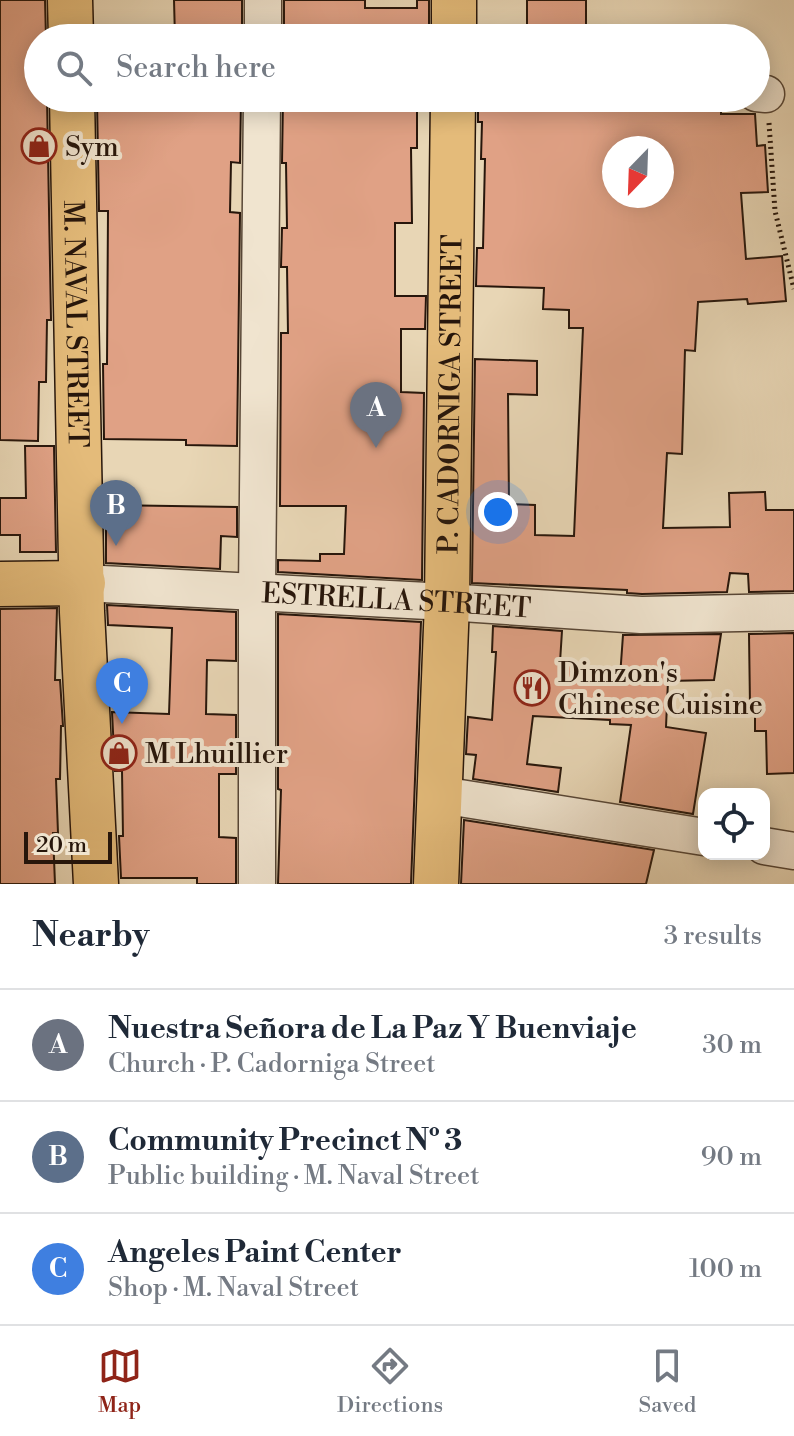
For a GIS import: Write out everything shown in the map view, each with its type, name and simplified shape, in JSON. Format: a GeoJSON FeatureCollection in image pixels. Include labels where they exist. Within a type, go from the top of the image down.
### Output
{"type":"FeatureCollection","features":[{"type":"Feature","properties":{"kind":"main road"},"geometry":{"type":"LineString","coordinates":[[70,0],[71,24]]}},
{"type":"Feature","properties":{"kind":"main road"},"geometry":{"type":"LineString","coordinates":[[454,0],[454,24]]}},
{"type":"Feature","properties":{"kind":"main road","name":"M. NAVAL STREET"},"geometry":{"type":"LineString","coordinates":[[72,112],[82,612],[96,884]]}},
{"type":"Feature","properties":{"kind":"main road","name":"P. CADORNIGA STREET"},"geometry":{"type":"LineString","coordinates":[[436,884],[447,602],[453,112]]}},
{"type":"Feature","properties":{"kind":"main road","name":"ESTRELLA STREET"},"geometry":{"type":"LineString","coordinates":[[0,584],[83,583]]}},
{"type":"Feature","properties":{"kind":"street"},"geometry":{"type":"LineString","coordinates":[[263,0],[263,24]]}},
{"type":"Feature","properties":{"kind":"street"},"geometry":{"type":"LineString","coordinates":[[257,884],[262,112]]}},
{"type":"Feature","properties":{"kind":"street","name":"ESTRELLA STREET"},"geometry":{"type":"LineString","coordinates":[[83,583],[641,615],[794,612]]}},
{"type":"Feature","properties":{"kind":"street"},"geometry":{"type":"LineString","coordinates":[[441,795],[698,836]]}},
{"type":"Feature","properties":{"kind":"street"},"geometry":{"type":"LineString","coordinates":[[770,847],[794,851]]}},
{"type":"Feature","properties":{"kind":"path"},"geometry":{"type":"LineString","coordinates":[[763,112],[775,211],[794,289]]}},
{"type":"Feature","properties":{"kind":"building"},"geometry":{"type":"Polygon","coordinates":[[[0,0],[45,0],[46,24],[24,24],[24,112],[47,112],[51,320],[47,320],[46,382],[39,382],[38,441],[0,440],[0,0]]]}},
{"type":"Feature","properties":{"kind":"building"},"geometry":{"type":"Polygon","coordinates":[[[174,0],[242,0],[242,24],[175,24],[174,0]]]}},
{"type":"Feature","properties":{"kind":"building"},"geometry":{"type":"Polygon","coordinates":[[[284,0],[365,0],[365,8],[417,8],[417,0],[429,0],[429,24],[284,24],[284,0]]]}},
{"type":"Feature","properties":{"kind":"building"},"geometry":{"type":"Polygon","coordinates":[[[527,0],[586,0],[586,24],[527,24],[527,0]]]}},
{"type":"Feature","properties":{"kind":"building"},"geometry":{"type":"Polygon","coordinates":[[[97,112],[241,112],[240,163],[231,162],[230,212],[240,213],[237,446],[186,445],[186,440],[104,439],[108,211],[99,211],[97,112]]]}},
{"type":"Feature","properties":{"kind":"building"},"geometry":{"type":"Polygon","coordinates":[[[283,112],[417,112],[417,148],[411,148],[412,223],[395,223],[395,296],[426,296],[425,329],[401,329],[401,392],[424,393],[422,580],[278,572],[278,560],[320,561],[320,554],[344,554],[346,506],[280,506],[281,333],[288,333],[287,267],[281,267],[282,228],[287,228],[286,163],[282,163],[283,112]]]}},
{"type":"Feature","properties":{"kind":"building"},"geometry":{"type":"Polygon","coordinates":[[[478,112],[755,114],[757,146],[765,145],[768,192],[741,193],[746,259],[782,256],[786,301],[748,304],[747,299],[698,302],[695,351],[685,350],[682,454],[667,453],[663,528],[730,527],[729,493],[765,492],[766,510],[794,510],[794,591],[749,592],[748,574],[730,573],[727,592],[642,594],[627,593],[627,590],[472,583],[475,359],[537,361],[537,395],[508,394],[509,504],[535,505],[535,535],[574,536],[583,328],[569,328],[569,310],[543,309],[544,288],[476,286],[477,248],[483,248],[485,159],[481,159],[482,122],[478,122],[478,112]]]}},
{"type":"Feature","properties":{"kind":"building"},"geometry":{"type":"Polygon","coordinates":[[[25,446],[54,446],[56,552],[20,552],[20,535],[0,535],[0,498],[26,498],[25,446]]]}},
{"type":"Feature","properties":{"kind":"building"},"geometry":{"type":"Polygon","coordinates":[[[106,505],[237,507],[237,537],[221,536],[220,569],[106,563],[106,505]]]}},
{"type":"Feature","properties":{"kind":"building"},"geometry":{"type":"Polygon","coordinates":[[[107,605],[236,612],[236,661],[207,660],[206,714],[236,715],[236,774],[219,774],[219,837],[236,838],[236,884],[197,884],[197,878],[121,878],[122,771],[115,771],[112,712],[169,714],[172,628],[108,625],[107,605]]]}},
{"type":"Feature","properties":{"kind":"building"},"geometry":{"type":"Polygon","coordinates":[[[57,608],[55,680],[60,680],[63,726],[60,779],[56,779],[58,833],[53,833],[55,884],[0,884],[0,609],[57,608]]]}},
{"type":"Feature","properties":{"kind":"building"},"geometry":{"type":"Polygon","coordinates":[[[278,614],[421,622],[411,884],[278,884],[281,790],[278,789],[278,614]]]}},
{"type":"Feature","properties":{"kind":"building"},"geometry":{"type":"Polygon","coordinates":[[[493,626],[562,631],[560,662],[572,663],[571,674],[620,677],[623,635],[721,634],[714,680],[668,681],[666,727],[706,733],[693,814],[620,802],[631,725],[610,724],[610,720],[533,716],[527,764],[561,768],[558,792],[473,779],[476,755],[466,754],[468,717],[492,720],[496,652],[492,652],[493,626]]]}},
{"type":"Feature","properties":{"kind":"building"},"geometry":{"type":"Polygon","coordinates":[[[794,633],[794,773],[767,774],[766,731],[755,731],[755,705],[750,705],[749,634],[794,633]]]}},
{"type":"Feature","properties":{"kind":"building"},"geometry":{"type":"Polygon","coordinates":[[[464,820],[654,850],[646,884],[461,884],[464,820]]]}},
{"type":"Feature","properties":{"kind":"place","name":"Sym"},"geometry":{"type":"Point","coordinates":[39,146]}},
{"type":"Feature","properties":{"kind":"place","name":"Nuestra Señora de La Paz Y Buenviaje"},"geometry":{"type":"Point","coordinates":[376,448]}},
{"type":"Feature","properties":{"kind":"place","name":"Community Precinct № 3"},"geometry":{"type":"Point","coordinates":[116,546]}},
{"type":"Feature","properties":{"kind":"place","name":"Dimzon's Chinese Cuisine"},"geometry":{"type":"Point","coordinates":[532,688]}},
{"type":"Feature","properties":{"kind":"place","name":"Angeles Paint Center"},"geometry":{"type":"Point","coordinates":[122,724]}},
{"type":"Feature","properties":{"kind":"place","name":"M Lhuillier"},"geometry":{"type":"Point","coordinates":[119,753]}}]}
